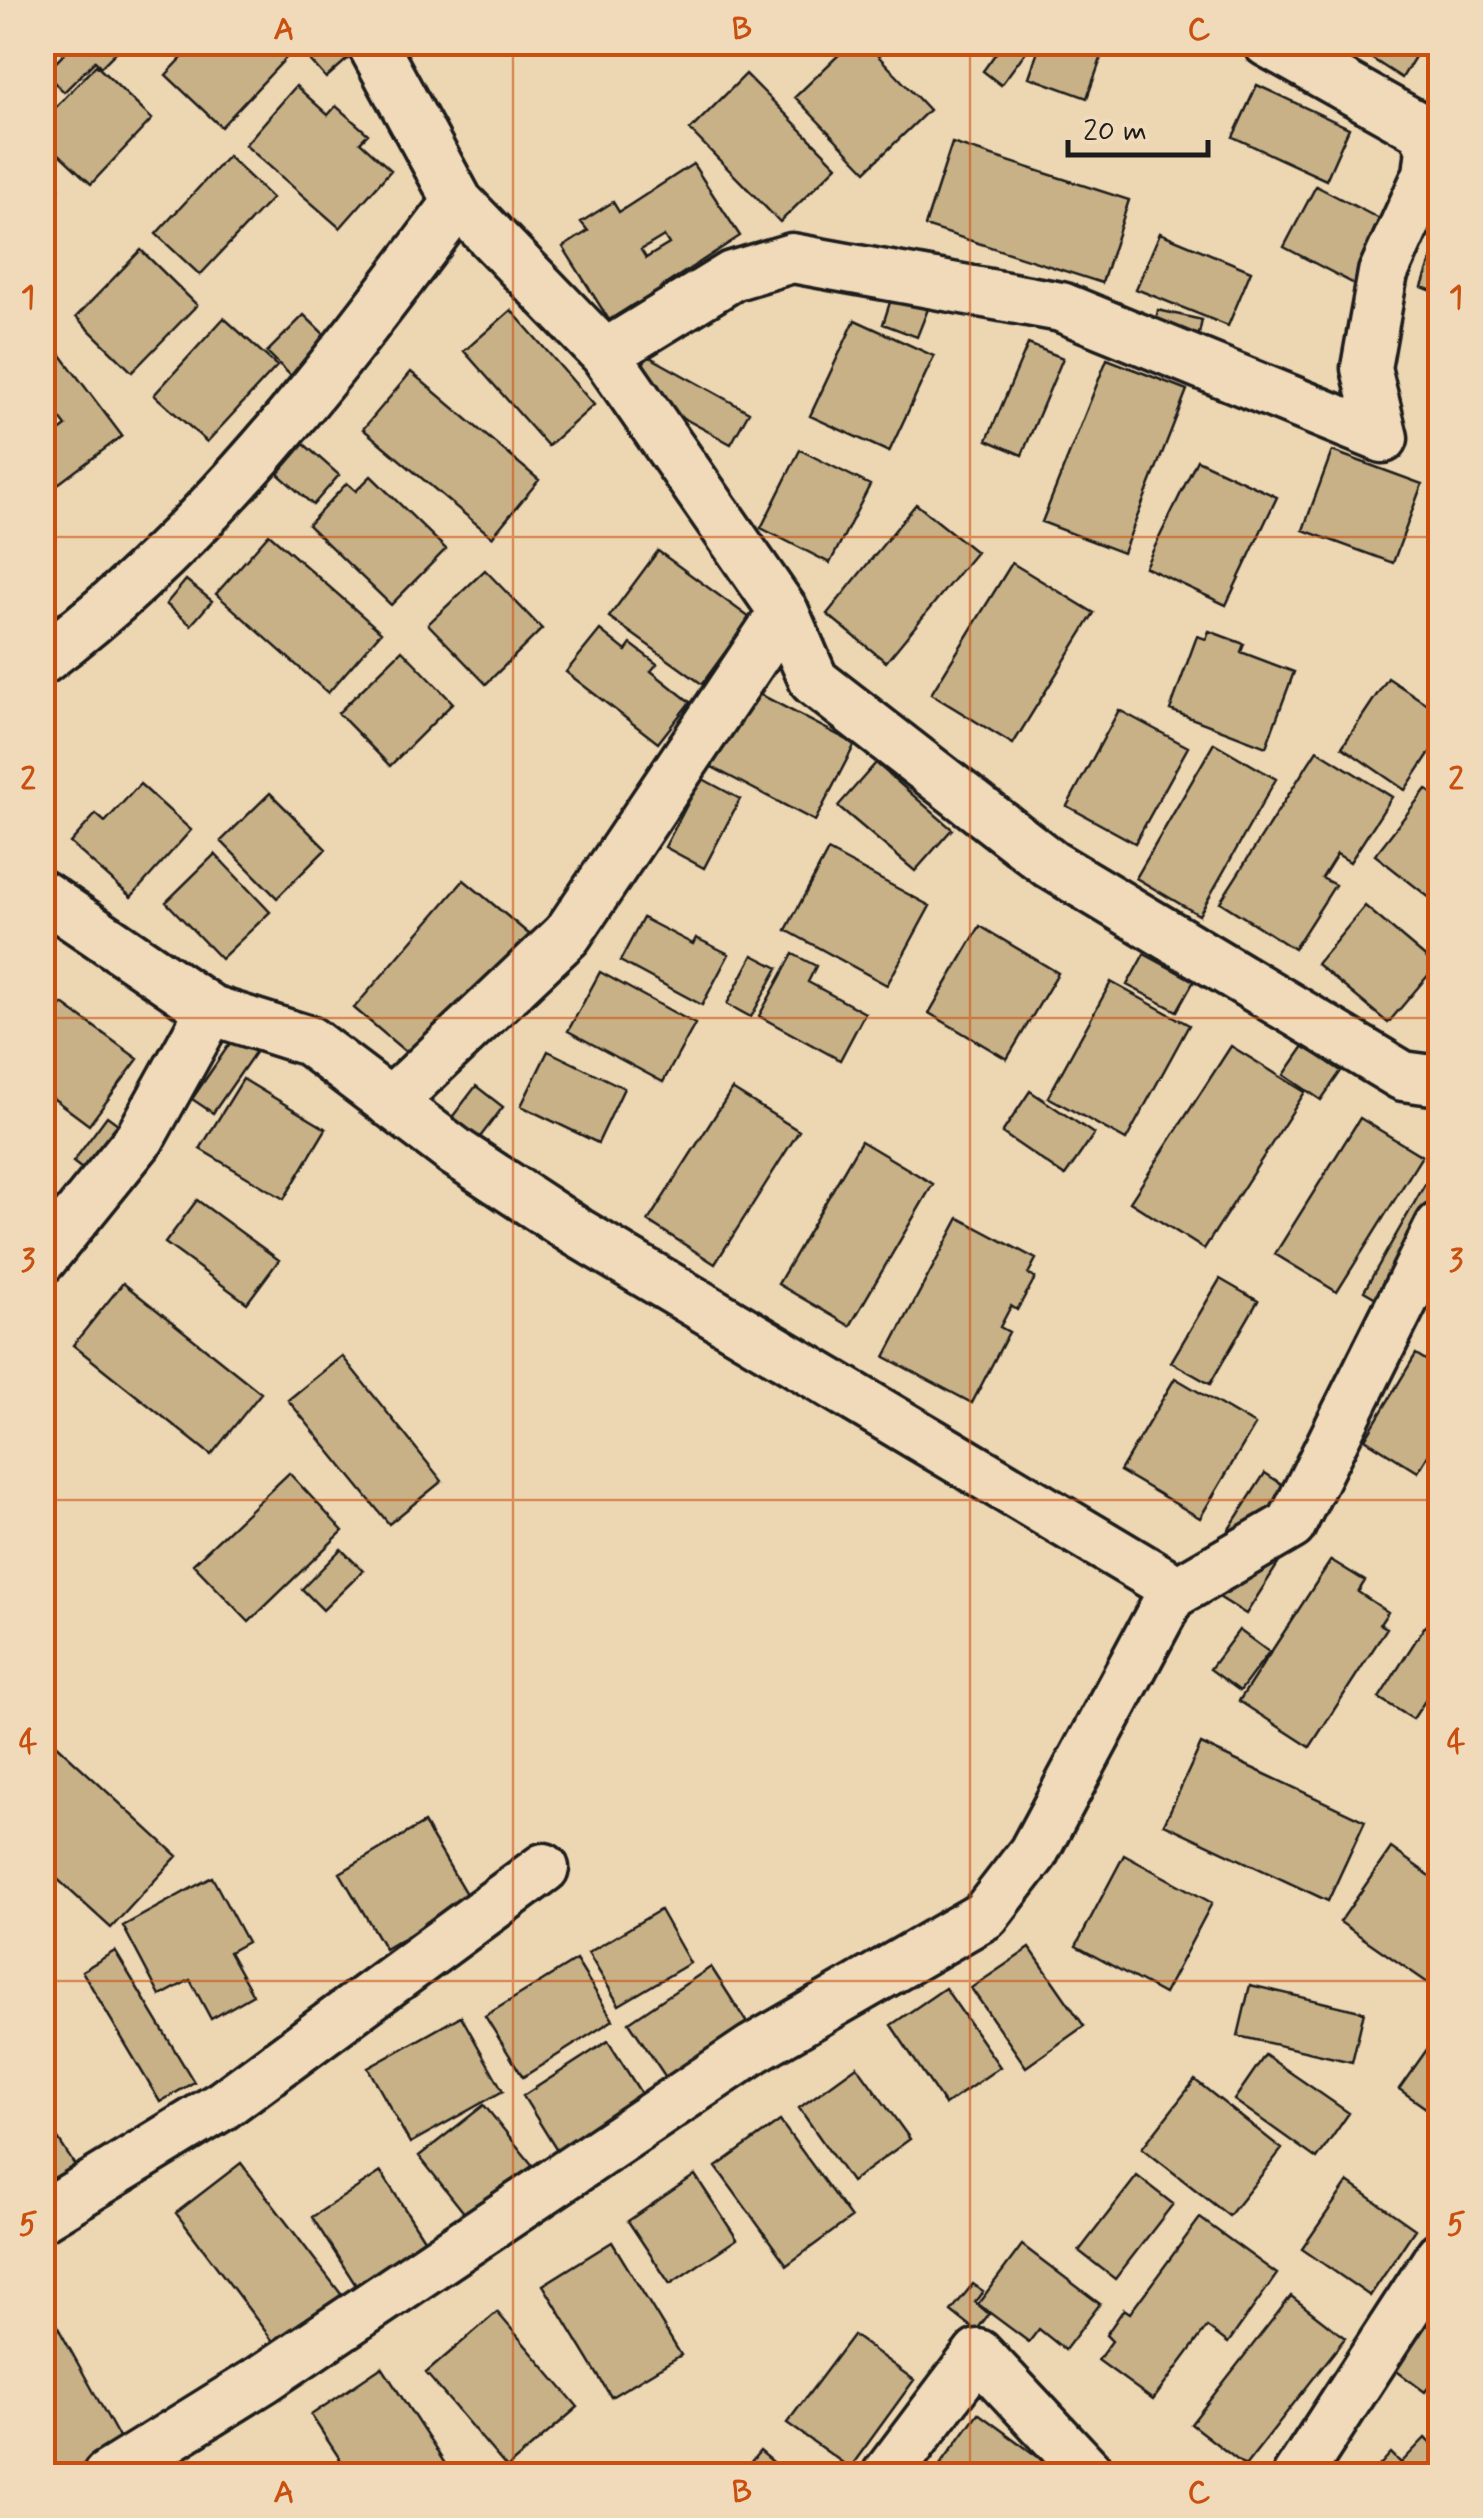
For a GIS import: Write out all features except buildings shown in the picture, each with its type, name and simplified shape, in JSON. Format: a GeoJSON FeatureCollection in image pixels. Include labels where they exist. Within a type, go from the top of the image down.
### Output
{"type":"FeatureCollection","features":[{"type":"Feature","properties":{"kind":"street"},"geometry":{"type":"LineString","coordinates":[[371,42],[458,202],[605,354],[784,612],[814,680],[1050,864],[1388,1068],[1404,1076],[1440,1081]]}},
{"type":"Feature","properties":{"kind":"street"},"geometry":{"type":"LineString","coordinates":[[605,354],[732,276],[792,258],[1061,306],[1383,438],[1366,368],[1383,273],[1428,174],[1431,148],[1422,129],[1267,42]]}},
{"type":"Feature","properties":{"kind":"street"},"geometry":{"type":"LineString","coordinates":[[42,660],[96,620],[186,537],[335,365],[458,202]]}},
{"type":"Feature","properties":{"kind":"street"},"geometry":{"type":"LineString","coordinates":[[390,1103],[567,935],[784,612]]}},
{"type":"Feature","properties":{"kind":"street"},"geometry":{"type":"LineString","coordinates":[[42,896],[212,1010],[309,1041],[390,1103],[577,1232],[1161,1580],[1171,1595]]}},
{"type":"Feature","properties":{"kind":"street"},"geometry":{"type":"LineString","coordinates":[[42,1259],[140,1138],[212,1010]]}},
{"type":"Feature","properties":{"kind":"street"},"geometry":{"type":"LineString","coordinates":[[107,2476],[263,2378],[753,2050],[985,1916],[1033,1853],[1171,1595],[1292,1526],[1440,1226]]}},
{"type":"Feature","properties":{"kind":"street"},"geometry":{"type":"LineString","coordinates":[[42,2216],[224,2105],[544,1868]]}},
{"type":"Feature","properties":{"kind":"street"},"geometry":{"type":"LineString","coordinates":[[1297,2476],[1440,2256]]}},
{"type":"Feature","properties":{"kind":"street"},"geometry":{"type":"LineString","coordinates":[[886,2476],[978,2354],[1092,2476]]}}]}
